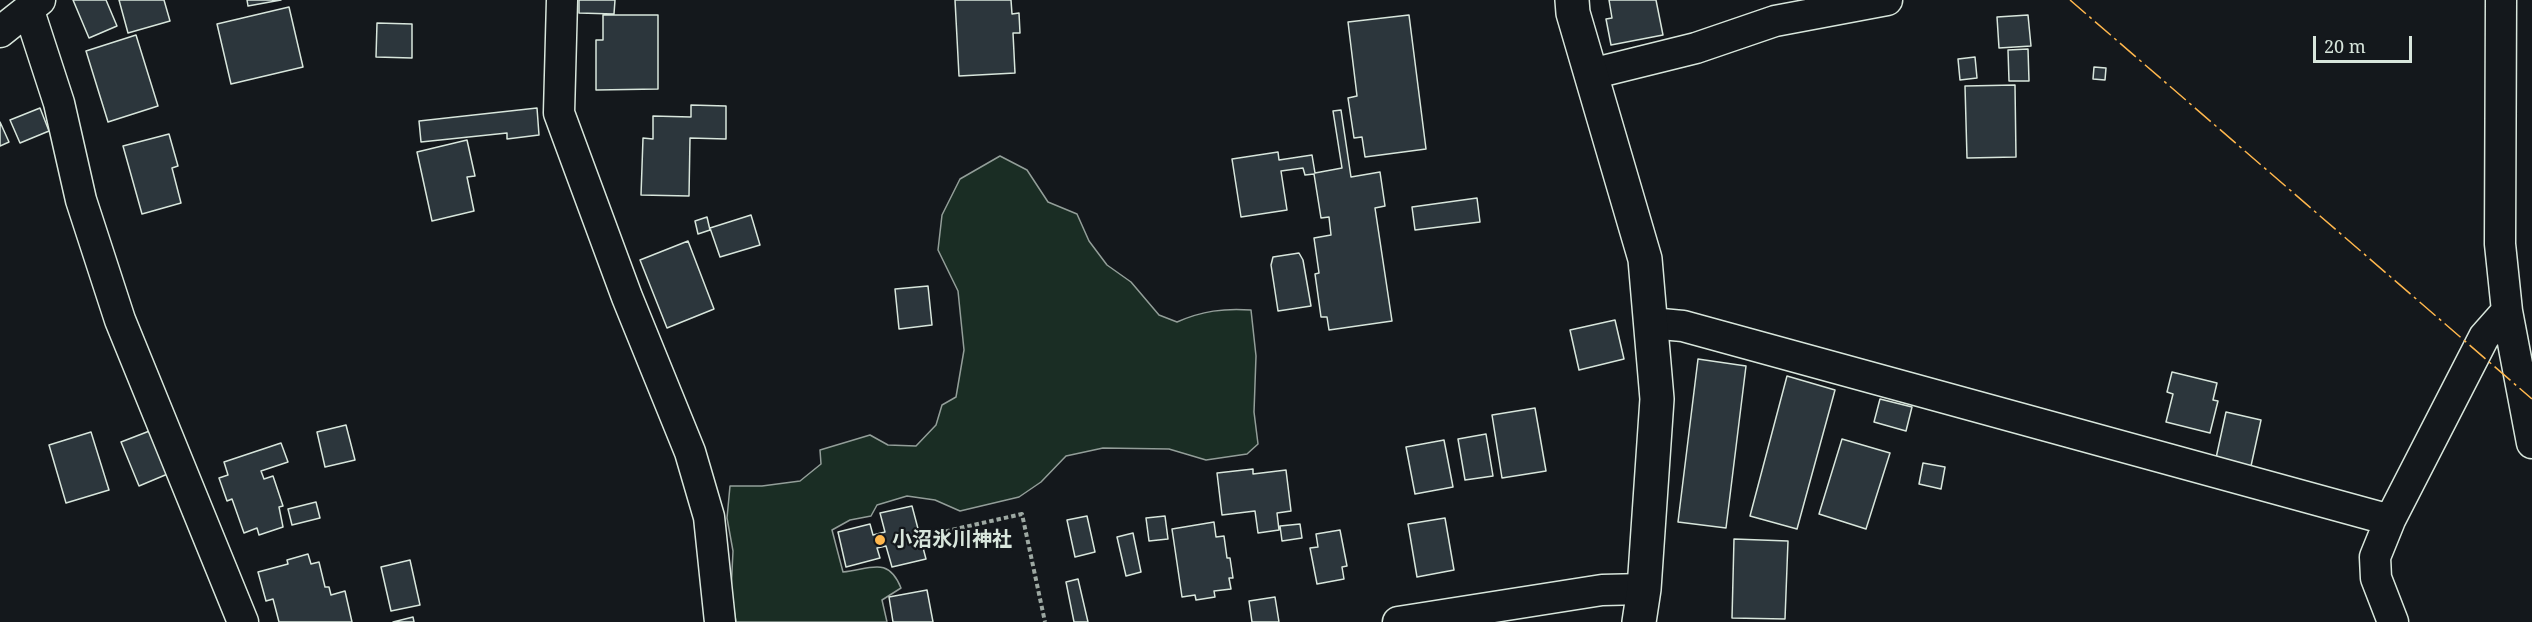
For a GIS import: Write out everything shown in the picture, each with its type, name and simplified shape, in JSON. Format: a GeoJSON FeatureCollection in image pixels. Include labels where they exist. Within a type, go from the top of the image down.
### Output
{"type":"FeatureCollection","features":[{"type":"Feature","properties":{"kind":"street"},"geometry":{"type":"LineString","coordinates":[[562,0],[559,113],[627,297],[690,452],[709,517],[720,622]]}},
{"type":"Feature","properties":{"kind":"street"},"geometry":{"type":"LineString","coordinates":[[1572,0],[1573,13],[1644,260],[1657,399],[1644,589],[1639,622]]}},
{"type":"Feature","properties":{"kind":"street"},"geometry":{"type":"LineString","coordinates":[[1591,74],[1696,48],[1775,21],[1887,0]]}},
{"type":"Feature","properties":{"kind":"street"},"geometry":{"type":"LineString","coordinates":[[2501,0],[2500,244],[2507,311],[2532,443]]}},
{"type":"Feature","properties":{"kind":"street"},"geometry":{"type":"LineString","coordinates":[[0,32],[35,5],[81,200],[120,320],[243,622]]}},
{"type":"Feature","properties":{"kind":"street"},"geometry":{"type":"LineString","coordinates":[[2393,622],[2376,578],[2375,556],[2390,519],[2484,337],[2507,311]]}},
{"type":"Feature","properties":{"kind":"street"},"geometry":{"type":"LineString","coordinates":[[1650,323],[1683,326],[2390,519]]}},
{"type":"Feature","properties":{"kind":"street"},"geometry":{"type":"LineString","coordinates":[[1398,622],[1602,590],[1644,589]]}},
{"type":"Feature","properties":{"kind":"path"},"geometry":{"type":"LineString","coordinates":[[938,533],[1022,514],[1045,622]]}},
{"type":"Feature","properties":{"kind":"green space"},"geometry":{"type":"Polygon","coordinates":[[[1000,156],[1027,170],[1048,202],[1077,214],[1089,241],[1107,265],[1131,282],[1159,315],[1177,322],[1213,311],[1251,310],[1256,356],[1254,412],[1258,444],[1247,454],[1206,460],[1169,449],[1103,448],[1066,456],[1041,482],[1019,497],[960,511],[935,500],[907,496],[877,505],[871,516],[850,520],[832,530],[843,572],[878,567],[884,568],[896,578],[901,588],[882,600],[887,622],[736,622],[731,592],[733,551],[727,518],[730,486],[762,486],[800,481],[821,464],[820,450],[870,435],[888,445],[916,446],[936,425],[942,405],[956,397],[964,350],[958,291],[938,250],[942,215],[960,179],[1000,156]]]}},
{"type":"Feature","properties":{"kind":"building"},"geometry":{"type":"Polygon","coordinates":[[[73,0],[106,0],[117,26],[89,38],[73,0]]]}},
{"type":"Feature","properties":{"kind":"building"},"geometry":{"type":"Polygon","coordinates":[[[119,0],[164,0],[170,21],[128,33],[119,0]]]}},
{"type":"Feature","properties":{"kind":"building"},"geometry":{"type":"Polygon","coordinates":[[[247,0],[281,0],[248,6],[247,0]]]}},
{"type":"Feature","properties":{"kind":"building"},"geometry":{"type":"Polygon","coordinates":[[[579,0],[615,0],[614,14],[579,13],[579,0]]]}},
{"type":"Feature","properties":{"kind":"building"},"geometry":{"type":"Polygon","coordinates":[[[955,0],[1011,0],[1012,14],[1019,13],[1020,33],[1013,33],[1015,73],[959,76],[955,0]]]}},
{"type":"Feature","properties":{"kind":"building"},"geometry":{"type":"Polygon","coordinates":[[[1609,0],[1656,0],[1663,35],[1611,45],[1606,19],[1612,18],[1609,0]]]}},
{"type":"Feature","properties":{"kind":"building"},"geometry":{"type":"Polygon","coordinates":[[[289,7],[303,67],[231,84],[217,24],[289,7]]]}},
{"type":"Feature","properties":{"kind":"building"},"geometry":{"type":"Polygon","coordinates":[[[603,15],[658,15],[658,89],[596,90],[596,40],[603,40],[603,15]]]}},
{"type":"Feature","properties":{"kind":"building"},"geometry":{"type":"Polygon","coordinates":[[[1409,15],[1426,149],[1365,157],[1362,137],[1354,138],[1348,98],[1357,96],[1348,22],[1409,15]]]}},
{"type":"Feature","properties":{"kind":"building"},"geometry":{"type":"Polygon","coordinates":[[[2028,15],[2031,46],[1999,48],[1997,17],[2028,15]]]}},
{"type":"Feature","properties":{"kind":"building"},"geometry":{"type":"Polygon","coordinates":[[[377,23],[412,24],[412,58],[376,57],[377,23]]]}},
{"type":"Feature","properties":{"kind":"building"},"geometry":{"type":"Polygon","coordinates":[[[136,35],[158,106],[108,122],[86,51],[136,35]]]}},
{"type":"Feature","properties":{"kind":"building"},"geometry":{"type":"Polygon","coordinates":[[[2028,49],[2029,81],[2009,81],[2008,50],[2028,49]]]}},
{"type":"Feature","properties":{"kind":"building"},"geometry":{"type":"Polygon","coordinates":[[[1975,57],[1977,78],[1960,80],[1958,59],[1975,57]]]}},
{"type":"Feature","properties":{"kind":"building"},"geometry":{"type":"Polygon","coordinates":[[[2094,67],[2106,68],[2105,80],[2093,79],[2094,67]]]}},
{"type":"Feature","properties":{"kind":"building"},"geometry":{"type":"Polygon","coordinates":[[[2015,85],[2016,157],[1967,158],[1965,86],[2015,85]]]}},
{"type":"Feature","properties":{"kind":"building"},"geometry":{"type":"Polygon","coordinates":[[[691,105],[726,106],[726,139],[690,138],[689,196],[641,195],[643,138],[653,139],[653,116],[691,117],[691,105]]]}},
{"type":"Feature","properties":{"kind":"building"},"geometry":{"type":"Polygon","coordinates":[[[40,108],[49,131],[20,143],[10,120],[40,108]]]}},
{"type":"Feature","properties":{"kind":"building"},"geometry":{"type":"Polygon","coordinates":[[[537,108],[539,135],[507,139],[507,133],[421,142],[419,121],[537,108]]]}},
{"type":"Feature","properties":{"kind":"building"},"geometry":{"type":"Polygon","coordinates":[[[1341,110],[1351,177],[1380,172],[1385,206],[1375,208],[1392,321],[1329,330],[1327,317],[1321,317],[1315,274],[1319,273],[1314,238],[1331,235],[1329,217],[1321,218],[1314,174],[1305,175],[1303,168],[1281,171],[1287,210],[1241,217],[1232,159],[1278,152],[1279,160],[1312,155],[1315,173],[1342,168],[1333,111],[1341,110]]]}},
{"type":"Feature","properties":{"kind":"building"},"geometry":{"type":"Polygon","coordinates":[[[0,122],[9,142],[0,146],[0,122]]]}},
{"type":"Feature","properties":{"kind":"building"},"geometry":{"type":"Polygon","coordinates":[[[169,134],[178,166],[172,168],[181,203],[142,214],[123,146],[169,134]]]}},
{"type":"Feature","properties":{"kind":"building"},"geometry":{"type":"Polygon","coordinates":[[[467,140],[475,176],[467,177],[474,211],[432,221],[417,152],[467,140]]]}},
{"type":"Feature","properties":{"kind":"building"},"geometry":{"type":"Polygon","coordinates":[[[1477,198],[1480,222],[1415,230],[1412,207],[1477,198]]]}},
{"type":"Feature","properties":{"kind":"building"},"geometry":{"type":"Polygon","coordinates":[[[751,215],[760,245],[720,257],[710,228],[751,215]]]}},
{"type":"Feature","properties":{"kind":"building"},"geometry":{"type":"Polygon","coordinates":[[[707,217],[710,230],[698,234],[695,221],[707,217]]]}},
{"type":"Feature","properties":{"kind":"building"},"geometry":{"type":"Polygon","coordinates":[[[688,241],[714,309],[667,328],[640,260],[688,241]]]}},
{"type":"Feature","properties":{"kind":"building"},"geometry":{"type":"Polygon","coordinates":[[[1299,253],[1303,260],[1311,306],[1278,311],[1271,265],[1273,257],[1299,253]]]}},
{"type":"Feature","properties":{"kind":"building"},"geometry":{"type":"Polygon","coordinates":[[[928,286],[932,325],[899,329],[895,289],[928,286]]]}},
{"type":"Feature","properties":{"kind":"building"},"geometry":{"type":"Polygon","coordinates":[[[1615,320],[1624,359],[1579,370],[1570,330],[1615,320]]]}},
{"type":"Feature","properties":{"kind":"building"},"geometry":{"type":"Polygon","coordinates":[[[1698,359],[1746,366],[1726,528],[1678,522],[1698,359]]]}},
{"type":"Feature","properties":{"kind":"building"},"geometry":{"type":"Polygon","coordinates":[[[2172,372],[2217,383],[2213,400],[2218,401],[2210,433],[2166,422],[2173,394],[2167,392],[2172,372]]]}},
{"type":"Feature","properties":{"kind":"building"},"geometry":{"type":"Polygon","coordinates":[[[1787,376],[1835,390],[1797,529],[1750,516],[1787,376]]]}},
{"type":"Feature","properties":{"kind":"building"},"geometry":{"type":"Polygon","coordinates":[[[1880,399],[1912,407],[1906,431],[1874,422],[1880,399]]]}},
{"type":"Feature","properties":{"kind":"building"},"geometry":{"type":"Polygon","coordinates":[[[1535,408],[1546,471],[1502,478],[1492,415],[1535,408]]]}},
{"type":"Feature","properties":{"kind":"building"},"geometry":{"type":"Polygon","coordinates":[[[2226,412],[2261,420],[2251,466],[2216,458],[2226,412]]]}},
{"type":"Feature","properties":{"kind":"building"},"geometry":{"type":"Polygon","coordinates":[[[346,425],[355,460],[325,467],[317,432],[346,425]]]}},
{"type":"Feature","properties":{"kind":"building"},"geometry":{"type":"Polygon","coordinates":[[[152,430],[170,473],[139,486],[121,442],[152,430]]]}},
{"type":"Feature","properties":{"kind":"building"},"geometry":{"type":"Polygon","coordinates":[[[91,432],[109,490],[66,503],[49,445],[91,432]]]}},
{"type":"Feature","properties":{"kind":"building"},"geometry":{"type":"Polygon","coordinates":[[[1486,434],[1493,476],[1465,480],[1458,439],[1486,434]]]}},
{"type":"Feature","properties":{"kind":"building"},"geometry":{"type":"Polygon","coordinates":[[[1842,439],[1890,453],[1866,529],[1819,514],[1842,439]]]}},
{"type":"Feature","properties":{"kind":"building"},"geometry":{"type":"Polygon","coordinates":[[[1444,440],[1453,487],[1415,494],[1406,447],[1444,440]]]}},
{"type":"Feature","properties":{"kind":"building"},"geometry":{"type":"Polygon","coordinates":[[[281,443],[288,462],[261,471],[264,479],[273,476],[283,506],[279,507],[283,527],[259,535],[257,528],[244,533],[232,499],[227,501],[219,478],[228,475],[224,462],[281,443]]]}},
{"type":"Feature","properties":{"kind":"building"},"geometry":{"type":"Polygon","coordinates":[[[1923,463],[1945,467],[1941,489],[1919,484],[1923,463]]]}},
{"type":"Feature","properties":{"kind":"building"},"geometry":{"type":"Polygon","coordinates":[[[1253,469],[1253,474],[1286,470],[1291,511],[1277,513],[1279,530],[1258,533],[1255,511],[1222,515],[1217,473],[1253,469]]]}},
{"type":"Feature","properties":{"kind":"building"},"geometry":{"type":"Polygon","coordinates":[[[316,502],[320,518],[292,525],[288,509],[316,502]]]}},
{"type":"Feature","properties":{"kind":"building","name":"小沼氷川神社"},"geometry":{"type":"Polygon","coordinates":[[[912,506],[926,559],[892,567],[886,546],[877,548],[880,558],[846,567],[838,532],[870,524],[873,535],[885,532],[880,513],[912,506]]]}},
{"type":"Feature","properties":{"kind":"building"},"geometry":{"type":"Polygon","coordinates":[[[1087,516],[1095,552],[1075,557],[1067,520],[1087,516]]]}},
{"type":"Feature","properties":{"kind":"building"},"geometry":{"type":"Polygon","coordinates":[[[1165,516],[1168,539],[1149,541],[1146,518],[1165,516]]]}},
{"type":"Feature","properties":{"kind":"building"},"geometry":{"type":"Polygon","coordinates":[[[1445,518],[1454,570],[1417,577],[1408,524],[1445,518]]]}},
{"type":"Feature","properties":{"kind":"building"},"geometry":{"type":"Polygon","coordinates":[[[1214,522],[1216,537],[1224,536],[1227,558],[1230,558],[1233,578],[1229,578],[1231,589],[1214,591],[1215,597],[1196,600],[1195,595],[1182,597],[1172,529],[1214,522]]]}},
{"type":"Feature","properties":{"kind":"building"},"geometry":{"type":"Polygon","coordinates":[[[1300,524],[1302,538],[1282,541],[1280,526],[1300,524]]]}},
{"type":"Feature","properties":{"kind":"building"},"geometry":{"type":"Polygon","coordinates":[[[1340,530],[1347,566],[1342,567],[1344,579],[1317,584],[1310,548],[1318,547],[1316,534],[1340,530]]]}},
{"type":"Feature","properties":{"kind":"building"},"geometry":{"type":"Polygon","coordinates":[[[1133,533],[1141,572],[1126,576],[1117,537],[1133,533]]]}},
{"type":"Feature","properties":{"kind":"building"},"geometry":{"type":"Polygon","coordinates":[[[1734,539],[1788,541],[1785,619],[1732,618],[1734,539]]]}},
{"type":"Feature","properties":{"kind":"building"},"geometry":{"type":"Polygon","coordinates":[[[308,554],[311,564],[319,562],[325,587],[329,587],[331,595],[345,591],[352,622],[279,622],[273,599],[266,601],[258,572],[288,564],[287,560],[308,554]]]}},
{"type":"Feature","properties":{"kind":"building"},"geometry":{"type":"Polygon","coordinates":[[[410,560],[420,605],[391,611],[381,567],[410,560]]]}},
{"type":"Feature","properties":{"kind":"building"},"geometry":{"type":"Polygon","coordinates":[[[1078,579],[1088,622],[1074,622],[1066,582],[1078,579]]]}},
{"type":"Feature","properties":{"kind":"building"},"geometry":{"type":"Polygon","coordinates":[[[927,590],[933,622],[893,622],[889,597],[927,590]]]}},
{"type":"Feature","properties":{"kind":"building"},"geometry":{"type":"Polygon","coordinates":[[[1275,597],[1279,622],[1252,622],[1249,601],[1275,597]]]}},
{"type":"Feature","properties":{"kind":"building"},"geometry":{"type":"Polygon","coordinates":[[[413,617],[414,622],[393,622],[413,617]]]}},
{"type":"Feature","properties":{"kind":"power"},"geometry":{"type":"LineString","coordinates":[[2070,0],[2532,399]]}},
{"type":"Feature","properties":{"kind":"place","name":"小沼氷川神社"},"geometry":{"type":"Point","coordinates":[880,540]}}]}
